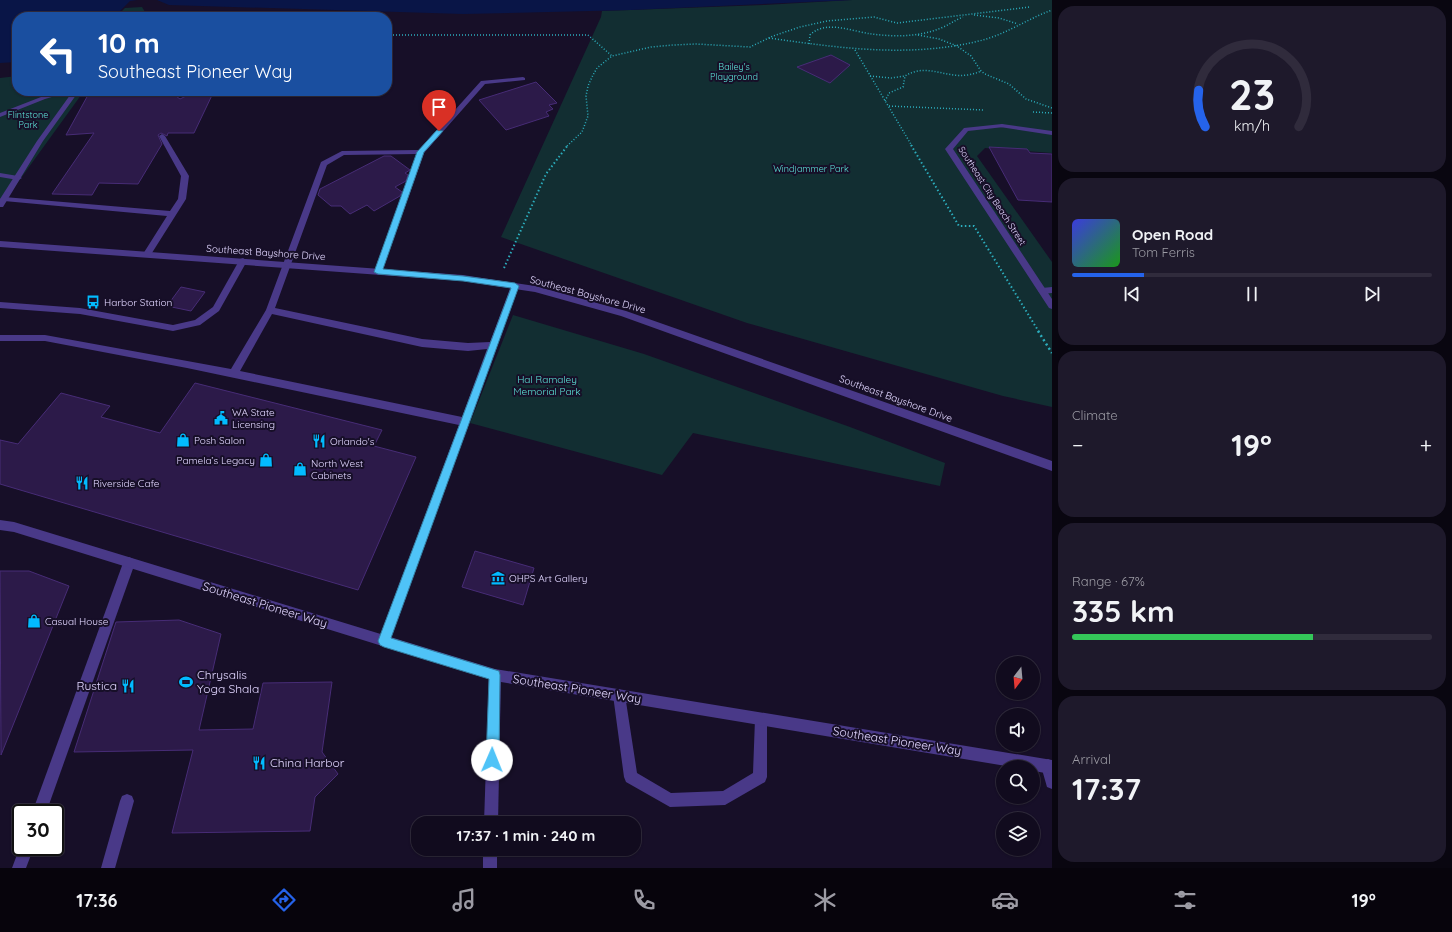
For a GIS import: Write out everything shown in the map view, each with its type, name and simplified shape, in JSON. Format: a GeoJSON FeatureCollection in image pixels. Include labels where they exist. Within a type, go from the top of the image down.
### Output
{"type":"FeatureCollection","features":[{"type":"Feature","properties":{"kind":"street"},"geometry":{"type":"LineString","coordinates":[[378,272],[421,152],[483,82],[523,79]]}},
{"type":"Feature","properties":{"kind":"street"},"geometry":{"type":"LineString","coordinates":[[0,115],[50,96]]}},
{"type":"Feature","properties":{"kind":"street"},"geometry":{"type":"LineString","coordinates":[[72,96],[40,141],[2,202],[173,214]]}},
{"type":"Feature","properties":{"kind":"street","name":"Southeast City Beach Street"},"geometry":{"type":"LineString","coordinates":[[1052,133],[1002,126],[966,129],[948,149],[1052,306]]}},
{"type":"Feature","properties":{"kind":"street"},"geometry":{"type":"LineString","coordinates":[[147,254],[182,199],[185,176],[162,136]]}},
{"type":"Feature","properties":{"kind":"street"},"geometry":{"type":"LineString","coordinates":[[234,373],[270,310],[324,164],[342,153],[421,152]]}},
{"type":"Feature","properties":{"kind":"street"},"geometry":{"type":"LineString","coordinates":[[0,175],[18,178]]}},
{"type":"Feature","properties":{"kind":"street","name":"Southeast Bayshore Drive"},"geometry":{"type":"LineString","coordinates":[[0,244],[463,278],[535,289],[623,313],[1052,466]]}},
{"type":"Feature","properties":{"kind":"street"},"geometry":{"type":"LineString","coordinates":[[0,305],[80,311],[173,328],[197,323],[216,309],[243,261]]}},
{"type":"Feature","properties":{"kind":"street"},"geometry":{"type":"LineString","coordinates":[[384,641],[515,286]]}},
{"type":"Feature","properties":{"kind":"street"},"geometry":{"type":"LineString","coordinates":[[1042,291],[1052,290]]}},
{"type":"Feature","properties":{"kind":"street"},"geometry":{"type":"LineString","coordinates":[[270,310],[422,343],[468,347],[493,345]]}},
{"type":"Feature","properties":{"kind":"street"},"geometry":{"type":"LineString","coordinates":[[0,338],[45,338],[234,373],[465,422]]}},
{"type":"Feature","properties":{"kind":"street","name":"Southeast Pioneer Way"},"geometry":{"type":"LineString","coordinates":[[0,525],[14,527],[495,675],[1050,767]]}},
{"type":"Feature","properties":{"kind":"street"},"geometry":{"type":"LineString","coordinates":[[42,804],[129,563]]}},
{"type":"Feature","properties":{"kind":"street"},"geometry":{"type":"LineString","coordinates":[[491,816],[495,675]]}},
{"type":"Feature","properties":{"kind":"street"},"geometry":{"type":"LineString","coordinates":[[619,695],[631,777],[670,800],[725,798],[760,777],[761,719]]}},
{"type":"Feature","properties":{"kind":"street"},"geometry":{"type":"LineString","coordinates":[[1050,767],[1052,782]]}},
{"type":"Feature","properties":{"kind":"street"},"geometry":{"type":"LineString","coordinates":[[108,868],[127,801]]}},
{"type":"Feature","properties":{"kind":"street"},"geometry":{"type":"LineString","coordinates":[[19,868],[23,856]]}},
{"type":"Feature","properties":{"kind":"street"},"geometry":{"type":"LineString","coordinates":[[490,856],[490,868]]}},
{"type":"Feature","properties":{"kind":"path"},"geometry":{"type":"LineString","coordinates":[[498,283],[546,174],[565,148],[582,132],[588,116],[586,96],[592,75],[597,68],[612,56],[651,47],[673,45],[696,44],[750,46],[800,27],[827,21],[874,17],[896,23],[1030,7]]}},
{"type":"Feature","properties":{"kind":"path"},"geometry":{"type":"LineString","coordinates":[[770,38],[855,50],[911,51],[957,46],[980,41],[1052,10]]}},
{"type":"Feature","properties":{"kind":"path"},"geometry":{"type":"LineString","coordinates":[[809,44],[808,38],[811,34],[815,30],[824,28],[883,35],[912,34],[942,28],[957,19],[971,16],[998,18],[1019,24]]}},
{"type":"Feature","properties":{"kind":"path"},"geometry":{"type":"LineString","coordinates":[[912,34],[930,37],[957,46],[972,56],[978,63],[981,71],[1009,84],[1026,99],[1052,108]]}},
{"type":"Feature","properties":{"kind":"path"},"geometry":{"type":"LineString","coordinates":[[392,35],[588,35],[612,56]]}},
{"type":"Feature","properties":{"kind":"path"},"geometry":{"type":"LineString","coordinates":[[855,50],[959,226],[974,226],[1052,353]]}},
{"type":"Feature","properties":{"kind":"path"},"geometry":{"type":"LineString","coordinates":[[870,76],[891,78],[905,76],[913,71],[924,70],[966,78],[981,71]]}},
{"type":"Feature","properties":{"kind":"path"},"geometry":{"type":"LineString","coordinates":[[886,101],[889,93],[903,87],[905,76]]}},
{"type":"Feature","properties":{"kind":"path"},"geometry":{"type":"LineString","coordinates":[[888,106],[990,110]]}},
{"type":"Feature","properties":{"kind":"path"},"geometry":{"type":"LineString","coordinates":[[1029,112],[1052,113]]}},
{"type":"Feature","properties":{"kind":"green space","name":"Windjammer Park"},"geometry":{"type":"Polygon","coordinates":[[[852,0],[1052,0],[1052,153],[985,148],[977,156],[1052,262],[1052,407],[1003,396],[747,323],[501,237],[601,17],[602,11],[852,0]]]}},
{"type":"Feature","properties":{"kind":"green space"},"geometry":{"type":"Polygon","coordinates":[[[142,7],[145,12],[121,12],[125,8],[142,7]]]}},
{"type":"Feature","properties":{"kind":"green space","name":"Flintstone Park"},"geometry":{"type":"Polygon","coordinates":[[[12,77],[12,96],[80,96],[0,207],[0,78],[12,77]]]}},
{"type":"Feature","properties":{"kind":"green space","name":"Hal Ramaley Memorial Park"},"geometry":{"type":"Polygon","coordinates":[[[513,315],[644,354],[850,427],[945,463],[940,486],[693,433],[662,475],[470,423],[513,315]]]}},
{"type":"Feature","properties":{"kind":"shaded area"},"geometry":{"type":"Polygon","coordinates":[[[0,0],[137,0],[130,1],[119,12],[12,12],[12,62],[0,63],[0,0]]]}},
{"type":"Feature","properties":{"kind":"shaded area"},"geometry":{"type":"Polygon","coordinates":[[[157,0],[852,0],[631,10],[463,14],[169,5],[157,0]]]}},
{"type":"Feature","properties":{"kind":"building"},"geometry":{"type":"Polygon","coordinates":[[[831,55],[850,65],[830,83],[797,67],[831,55]]]}},
{"type":"Feature","properties":{"kind":"building"},"geometry":{"type":"Polygon","coordinates":[[[536,82],[557,103],[549,105],[553,109],[546,112],[549,116],[506,130],[479,100],[536,82]]]}},
{"type":"Feature","properties":{"kind":"building"},"geometry":{"type":"Polygon","coordinates":[[[87,96],[176,96],[180,99],[186,96],[212,96],[194,133],[168,133],[167,136],[161,133],[158,135],[162,144],[138,184],[99,183],[92,195],[52,194],[94,133],[66,135],[87,96]]]}},
{"type":"Feature","properties":{"kind":"building"},"geometry":{"type":"Polygon","coordinates":[[[989,147],[1027,149],[1030,153],[1052,154],[1052,202],[1018,200],[989,147]]]}},
{"type":"Feature","properties":{"kind":"building"},"geometry":{"type":"Polygon","coordinates":[[[384,156],[391,156],[410,170],[405,173],[408,175],[406,181],[395,187],[402,192],[400,196],[374,211],[367,205],[350,214],[341,206],[331,206],[318,195],[320,189],[384,156]]]}},
{"type":"Feature","properties":{"kind":"building"},"geometry":{"type":"Polygon","coordinates":[[[181,287],[205,292],[191,311],[167,306],[181,287]]]}},
{"type":"Feature","properties":{"kind":"building"},"geometry":{"type":"Polygon","coordinates":[[[195,383],[382,430],[374,446],[416,457],[358,590],[0,484],[0,440],[18,444],[61,393],[110,406],[101,417],[160,433],[195,383]]]}},
{"type":"Feature","properties":{"kind":"building","name":"OHPS Art Gallery"},"geometry":{"type":"Polygon","coordinates":[[[475,551],[534,568],[523,605],[462,587],[475,551]]]}},
{"type":"Feature","properties":{"kind":"building"},"geometry":{"type":"Polygon","coordinates":[[[0,571],[29,571],[69,586],[1,755],[0,571]]]}},
{"type":"Feature","properties":{"kind":"building"},"geometry":{"type":"Polygon","coordinates":[[[179,620],[221,634],[199,730],[253,729],[263,683],[332,682],[322,752],[338,774],[315,797],[310,831],[172,833],[193,750],[74,752],[116,622],[179,620]]]}},
{"type":"Feature","properties":{"kind":"place","name":"Harbor Station"},"geometry":{"type":"Point","coordinates":[93,302]}},
{"type":"Feature","properties":{"kind":"place","name":"WA State Licensing"},"geometry":{"type":"Point","coordinates":[221,418]}},
{"type":"Feature","properties":{"kind":"place","name":"Posh Salon"},"geometry":{"type":"Point","coordinates":[183,440]}},
{"type":"Feature","properties":{"kind":"place","name":"Orlando's"},"geometry":{"type":"Point","coordinates":[319,441]}},
{"type":"Feature","properties":{"kind":"place","name":"Pamela’s Legacy"},"geometry":{"type":"Point","coordinates":[266,460]}},
{"type":"Feature","properties":{"kind":"place","name":"North West Cabinets"},"geometry":{"type":"Point","coordinates":[300,469]}},
{"type":"Feature","properties":{"kind":"place","name":"Riverside Cafe"},"geometry":{"type":"Point","coordinates":[82,483]}},
{"type":"Feature","properties":{"kind":"place","name":"OHPS Art Gallery"},"geometry":{"type":"Point","coordinates":[498,578]}},
{"type":"Feature","properties":{"kind":"place","name":"Casual House"},"geometry":{"type":"Point","coordinates":[34,621]}},
{"type":"Feature","properties":{"kind":"place","name":"Chrysalis Yoga Shala"},"geometry":{"type":"Point","coordinates":[186,682]}},
{"type":"Feature","properties":{"kind":"place","name":"Rustica"},"geometry":{"type":"Point","coordinates":[128,686]}},
{"type":"Feature","properties":{"kind":"place","name":"China Harbor"},"geometry":{"type":"Point","coordinates":[259,763]}},
{"type":"Feature","properties":{"kind":"route"},"geometry":{"type":"LineString","coordinates":[[439,131],[421,152],[378,272],[463,278],[515,286],[384,641],[495,675],[492,760]]}},
{"type":"Feature","properties":{"kind":"park label","name":"Bailey's Playground"},"geometry":{"type":"Point","coordinates":[734,72]}}]}
